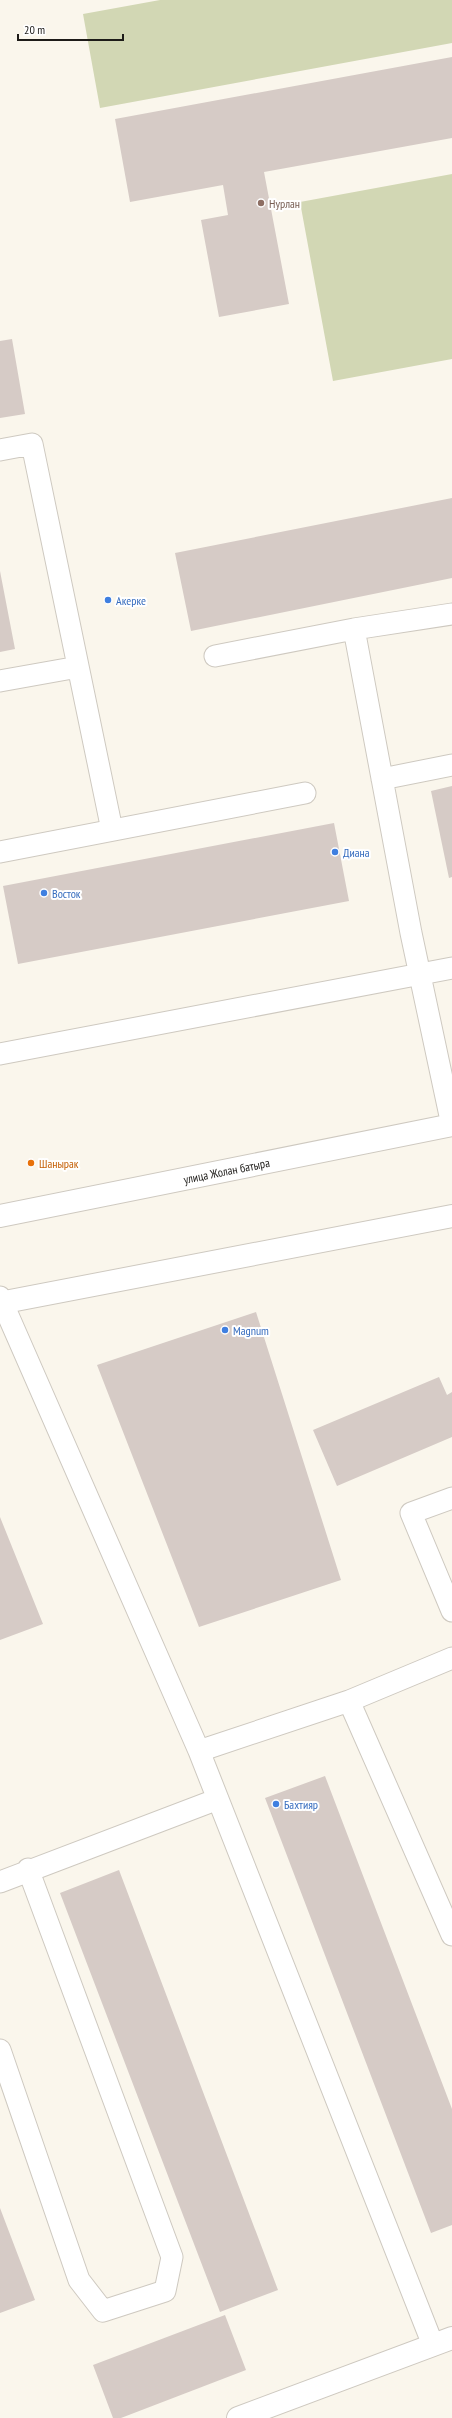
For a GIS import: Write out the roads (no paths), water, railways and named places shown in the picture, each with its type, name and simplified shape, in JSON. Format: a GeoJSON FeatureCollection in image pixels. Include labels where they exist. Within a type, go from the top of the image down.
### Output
{"type":"FeatureCollection","features":[{"type":"Feature","properties":{"kind":"street","name":"улица Жолан батыра"},"geometry":{"type":"LineString","coordinates":[[0,1216],[452,1125]]}},
{"type":"Feature","properties":{"kind":"street"},"geometry":{"type":"LineString","coordinates":[[0,1301],[452,1216]]}},
{"type":"Feature","properties":{"kind":"street"},"geometry":{"type":"LineString","coordinates":[[238,2418],[443,2342]]}},
{"type":"Feature","properties":{"kind":"lane"},"geometry":{"type":"LineString","coordinates":[[0,450],[32,444],[112,830]]}},
{"type":"Feature","properties":{"kind":"lane"},"geometry":{"type":"LineString","coordinates":[[215,656],[354,629],[452,614]]}},
{"type":"Feature","properties":{"kind":"lane"},"geometry":{"type":"LineString","coordinates":[[354,629],[419,974],[452,1125]]}},
{"type":"Feature","properties":{"kind":"lane"},"geometry":{"type":"LineString","coordinates":[[0,681],[78,667]]}},
{"type":"Feature","properties":{"kind":"lane"},"geometry":{"type":"LineString","coordinates":[[382,779],[452,765]]}},
{"type":"Feature","properties":{"kind":"lane"},"geometry":{"type":"LineString","coordinates":[[0,852],[305,793]]}},
{"type":"Feature","properties":{"kind":"lane"},"geometry":{"type":"LineString","coordinates":[[0,1054],[452,968]]}},
{"type":"Feature","properties":{"kind":"lane"},"geometry":{"type":"LineString","coordinates":[[0,1301],[199,1751],[443,2342]]}},
{"type":"Feature","properties":{"kind":"lane"},"geometry":{"type":"LineString","coordinates":[[452,1498],[411,1513],[452,1611]]}},
{"type":"Feature","properties":{"kind":"lane"},"geometry":{"type":"LineString","coordinates":[[199,1751],[349,1701],[452,1658]]}},
{"type":"Feature","properties":{"kind":"lane"},"geometry":{"type":"LineString","coordinates":[[349,1701],[452,1935]]}},
{"type":"Feature","properties":{"kind":"lane"},"geometry":{"type":"LineString","coordinates":[[0,1882],[28,1869],[218,1799]]}},
{"type":"Feature","properties":{"kind":"lane"},"geometry":{"type":"LineString","coordinates":[[0,2050],[79,2280],[103,2311],[165,2291],[172,2257],[28,1869]]}},
{"type":"Feature","properties":{"kind":"place","name":"Нурлан"},"geometry":{"type":"Point","coordinates":[261,203]}},
{"type":"Feature","properties":{"kind":"place","name":"Акерке"},"geometry":{"type":"Point","coordinates":[108,600]}},
{"type":"Feature","properties":{"kind":"place","name":"Диана"},"geometry":{"type":"Point","coordinates":[335,852]}},
{"type":"Feature","properties":{"kind":"place","name":"Восток"},"geometry":{"type":"Point","coordinates":[44,893]}},
{"type":"Feature","properties":{"kind":"place","name":"Шанырак"},"geometry":{"type":"Point","coordinates":[31,1163]}},
{"type":"Feature","properties":{"kind":"place","name":"Magnum"},"geometry":{"type":"Point","coordinates":[225,1330]}},
{"type":"Feature","properties":{"kind":"place","name":"Бахтияр"},"geometry":{"type":"Point","coordinates":[276,1804]}}]}
